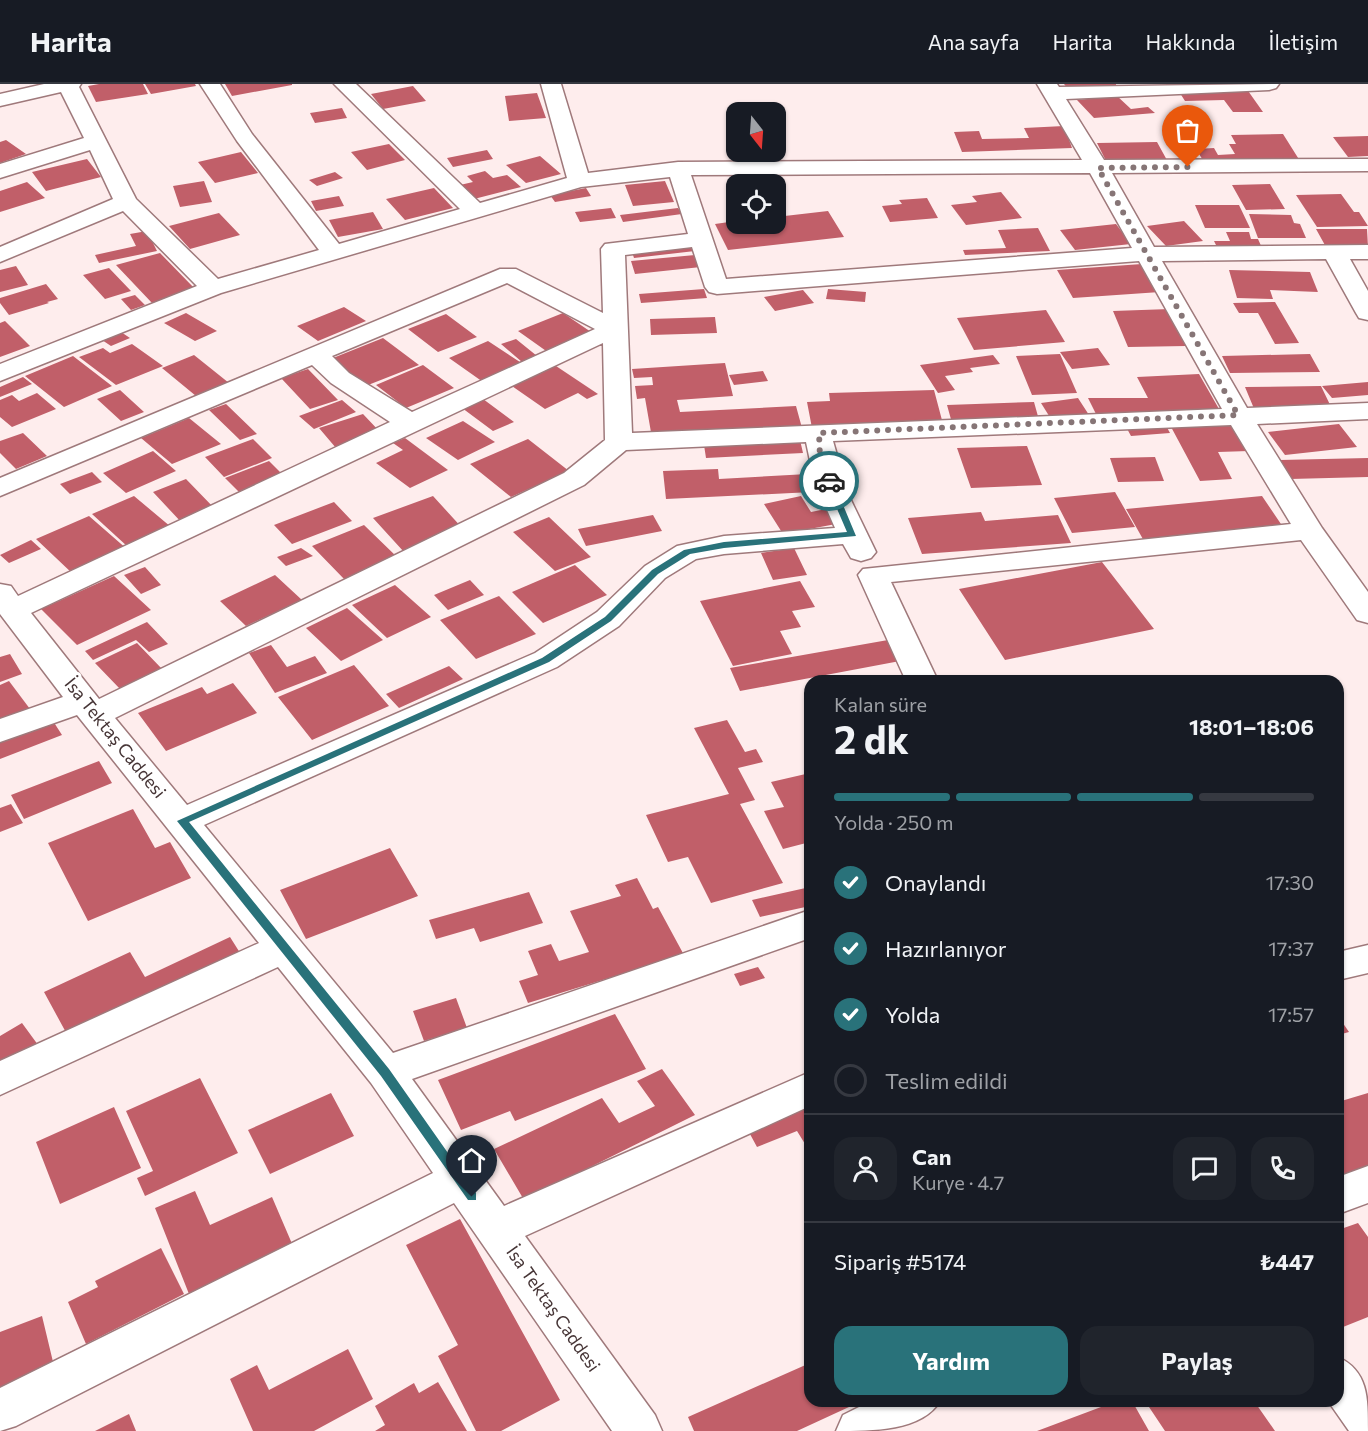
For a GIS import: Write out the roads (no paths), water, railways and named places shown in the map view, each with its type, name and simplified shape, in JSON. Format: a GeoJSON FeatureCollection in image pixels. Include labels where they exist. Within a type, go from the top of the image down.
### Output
{"type":"FeatureCollection","features":[{"type":"Feature","properties":{"kind":"street"},"geometry":{"type":"LineString","coordinates":[[0,100],[70,84],[126,202],[213,288]]}},
{"type":"Feature","properties":{"kind":"street"},"geometry":{"type":"LineString","coordinates":[[210,84],[244,137],[334,253]]}},
{"type":"Feature","properties":{"kind":"street"},"geometry":{"type":"LineString","coordinates":[[344,84],[475,211]]}},
{"type":"Feature","properties":{"kind":"street"},"geometry":{"type":"LineString","coordinates":[[551,84],[579,181]]}},
{"type":"Feature","properties":{"kind":"street"},"geometry":{"type":"LineString","coordinates":[[1269,84],[1050,89],[1098,168],[1238,415],[1309,531],[1365,605]]}},
{"type":"Feature","properties":{"kind":"street"},"geometry":{"type":"LineString","coordinates":[[0,171],[96,141]]}},
{"type":"Feature","properties":{"kind":"street"},"geometry":{"type":"LineString","coordinates":[[0,373],[213,288],[579,181],[678,169],[1368,165]]}},
{"type":"Feature","properties":{"kind":"street"},"geometry":{"type":"LineString","coordinates":[[678,169],[717,287],[1145,254],[1368,252]]}},
{"type":"Feature","properties":{"kind":"street"},"geometry":{"type":"LineString","coordinates":[[0,255],[126,202]]}},
{"type":"Feature","properties":{"kind":"street"},"geometry":{"type":"LineString","coordinates":[[619,442],[613,249],[701,239]]}},
{"type":"Feature","properties":{"kind":"street"},"geometry":{"type":"LineString","coordinates":[[1334,252],[1368,313]]}},
{"type":"Feature","properties":{"kind":"street"},"geometry":{"type":"LineString","coordinates":[[0,488],[508,274],[614,329]]}},
{"type":"Feature","properties":{"kind":"street"},"geometry":{"type":"LineString","coordinates":[[6,601],[410,423],[614,329]]}},
{"type":"Feature","properties":{"kind":"street"},"geometry":{"type":"LineString","coordinates":[[315,354],[340,378],[410,423]]}},
{"type":"Feature","properties":{"kind":"street"},"geometry":{"type":"LineString","coordinates":[[0,731],[89,708],[574,479],[619,442],[1368,411]]}},
{"type":"Feature","properties":{"kind":"street"},"geometry":{"type":"LineString","coordinates":[[819,433],[820,458],[836,502],[919,675]]}},
{"type":"Feature","properties":{"kind":"street"},"geometry":{"type":"LineString","coordinates":[[873,575],[1309,531]]}},
{"type":"Feature","properties":{"kind":"street"},"geometry":{"type":"LineString","coordinates":[[182,821],[546,660],[608,619],[655,572],[687,552],[724,545],[853,535]]}},
{"type":"Feature","properties":{"kind":"street","name":"İsa Tektaş Caddesi"},"geometry":{"type":"LineString","coordinates":[[6,601],[89,708],[385,1072],[639,1431]]}},
{"type":"Feature","properties":{"kind":"street"},"geometry":{"type":"LineString","coordinates":[[385,1072],[804,926]]}},
{"type":"Feature","properties":{"kind":"street"},"geometry":{"type":"LineString","coordinates":[[0,1078],[283,948]]}},
{"type":"Feature","properties":{"kind":"street"},"geometry":{"type":"LineString","coordinates":[[1344,965],[1368,959]]}},
{"type":"Feature","properties":{"kind":"street"},"geometry":{"type":"LineString","coordinates":[[496,1229],[804,1091]]}},
{"type":"Feature","properties":{"kind":"street"},"geometry":{"type":"LineString","coordinates":[[0,1411],[460,1180]]}},
{"type":"Feature","properties":{"kind":"street"},"geometry":{"type":"LineString","coordinates":[[1344,1194],[1368,1184]]}},
{"type":"Feature","properties":{"kind":"street"},"geometry":{"type":"LineString","coordinates":[[1344,1386],[1368,1420]]}},
{"type":"Feature","properties":{"kind":"street"},"geometry":{"type":"LineString","coordinates":[[859,1431],[905,1407]]}}]}
